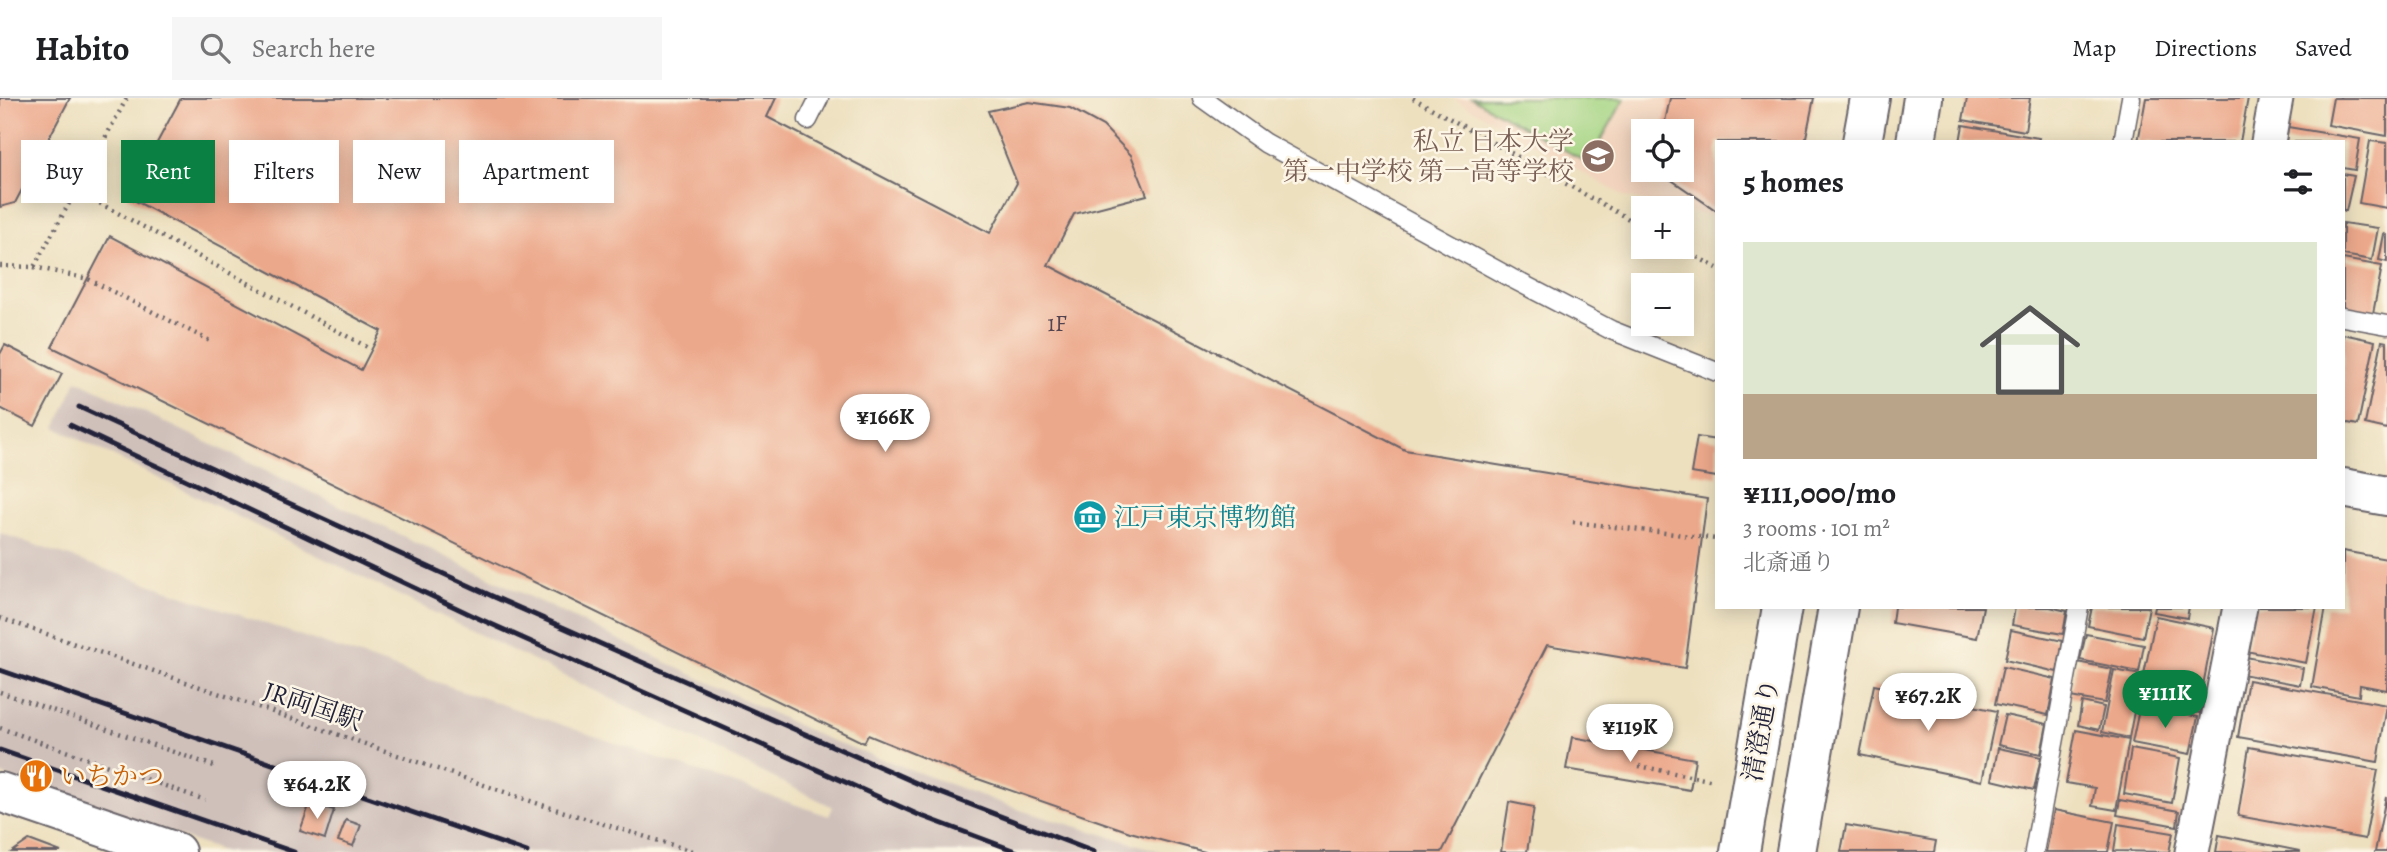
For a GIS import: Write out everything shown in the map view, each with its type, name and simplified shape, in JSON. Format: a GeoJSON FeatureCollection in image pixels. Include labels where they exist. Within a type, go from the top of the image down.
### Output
{"type":"FeatureCollection","features":[{"type":"Feature","properties":{"kind":"main road"},"geometry":{"type":"LineString","coordinates":[[1862,140],[1870,98]]}},
{"type":"Feature","properties":{"kind":"main road"},"geometry":{"type":"LineString","coordinates":[[1916,140],[1923,98]]}},
{"type":"Feature","properties":{"kind":"main road"},"geometry":{"type":"LineString","coordinates":[[2345,488],[2387,496]]}},
{"type":"Feature","properties":{"kind":"main road","name":"清澄通り"},"geometry":{"type":"LineString","coordinates":[[1740,852],[1782,609]]}},
{"type":"Feature","properties":{"kind":"main road","name":"清澄通り"},"geometry":{"type":"LineString","coordinates":[[1796,852],[1838,609]]}},
{"type":"Feature","properties":{"kind":"main road"},"geometry":{"type":"LineString","coordinates":[[0,792],[176,852]]}},
{"type":"Feature","properties":{"kind":"street"},"geometry":{"type":"LineString","coordinates":[[2268,140],[2276,98]]}},
{"type":"Feature","properties":{"kind":"street"},"geometry":{"type":"LineString","coordinates":[[2192,852],[2240,609]]}},
{"type":"Feature","properties":{"kind":"lane"},"geometry":{"type":"LineString","coordinates":[[807,120],[819,98]]}},
{"type":"Feature","properties":{"kind":"lane"},"geometry":{"type":"LineString","coordinates":[[1202,98],[1265,143],[1511,278],[1611,330],[1715,371]]}},
{"type":"Feature","properties":{"kind":"lane"},"geometry":{"type":"LineString","coordinates":[[2123,140],[2131,98]]}},
{"type":"Feature","properties":{"kind":"lane"},"geometry":{"type":"LineString","coordinates":[[2345,317],[2387,325]]}},
{"type":"Feature","properties":{"kind":"lane"},"geometry":{"type":"LineString","coordinates":[[2034,852],[2079,609]]}},
{"type":"Feature","properties":{"kind":"path"},"geometry":{"type":"LineString","coordinates":[[103,140],[127,98]]}},
{"type":"Feature","properties":{"kind":"path"},"geometry":{"type":"LineString","coordinates":[[1413,98],[1631,220]]}},
{"type":"Feature","properties":{"kind":"path"},"geometry":{"type":"LineString","coordinates":[[34,267],[68,203]]}},
{"type":"Feature","properties":{"kind":"path"},"geometry":{"type":"LineString","coordinates":[[99,203],[371,349]]}},
{"type":"Feature","properties":{"kind":"path"},"geometry":{"type":"LineString","coordinates":[[1694,255],[1715,267]]}},
{"type":"Feature","properties":{"kind":"path"},"geometry":{"type":"LineString","coordinates":[[0,266],[34,267],[88,279],[212,342]]}},
{"type":"Feature","properties":{"kind":"path"},"geometry":{"type":"LineString","coordinates":[[1573,522],[1715,539]]}},
{"type":"Feature","properties":{"kind":"path","name":"JR両国駅"},"geometry":{"type":"LineString","coordinates":[[0,618],[545,806],[695,852]]}},
{"type":"Feature","properties":{"kind":"path"},"geometry":{"type":"LineString","coordinates":[[0,692],[217,767]]}},
{"type":"Feature","properties":{"kind":"path"},"geometry":{"type":"LineString","coordinates":[[0,729],[205,800]]}},
{"type":"Feature","properties":{"kind":"path"},"geometry":{"type":"LineString","coordinates":[[1639,766],[1718,782]]}},
{"type":"Feature","properties":{"kind":"shaded area","name":"私立 日本大学 第一中学校 第一高等学校"},"geometry":{"type":"Polygon","coordinates":[[[1453,98],[1815,98],[1806,140],[1715,140],[1715,218],[1694,213],[1694,196],[1625,197],[1453,98]]]}},
{"type":"Feature","properties":{"kind":"shaded area"},"geometry":{"type":"Polygon","coordinates":[[[77,380],[822,737],[1023,811],[1163,852],[225,852],[0,774],[0,533],[829,816],[833,807],[56,428],[77,380]]]}},
{"type":"Feature","properties":{"kind":"green space"},"geometry":{"type":"Polygon","coordinates":[[[1472,98],[1625,98],[1588,163],[1472,98]]]}},
{"type":"Feature","properties":{"kind":"building"},"geometry":{"type":"Polygon","coordinates":[[[0,98],[70,98],[48,140],[21,140],[21,192],[15,203],[0,207],[0,98]]]}},
{"type":"Feature","properties":{"kind":"building"},"geometry":{"type":"Polygon","coordinates":[[[181,98],[776,98],[767,117],[990,233],[1017,183],[988,111],[1029,102],[1070,108],[1103,126],[1131,155],[1147,195],[1074,214],[1048,265],[1405,450],[1707,499],[1685,668],[1547,645],[1442,852],[1205,852],[1130,832],[958,772],[868,735],[864,743],[52,347],[110,236],[361,370],[381,331],[139,203],[215,203],[215,140],[159,140],[181,98]]]}},
{"type":"Feature","properties":{"kind":"building"},"geometry":{"type":"Polygon","coordinates":[[[1670,98],[1814,98],[1805,140],[1715,140],[1715,210],[1675,182],[1694,182],[1694,119],[1666,119],[1670,98]]]}},
{"type":"Feature","properties":{"kind":"building"},"geometry":{"type":"Polygon","coordinates":[[[1967,98],[2030,98],[2025,131],[1963,120],[1967,98]]]}},
{"type":"Feature","properties":{"kind":"building"},"geometry":{"type":"Polygon","coordinates":[[[2146,98],[2248,98],[2240,140],[2138,140],[2146,98]]]}},
{"type":"Feature","properties":{"kind":"building"},"geometry":{"type":"Polygon","coordinates":[[[2333,98],[2387,98],[2387,136],[2328,125],[2333,98]]]}},
{"type":"Feature","properties":{"kind":"building"},"geometry":{"type":"Polygon","coordinates":[[[1963,125],[2039,138],[2038,140],[1960,140],[1963,125]]]}},
{"type":"Feature","properties":{"kind":"building"},"geometry":{"type":"Polygon","coordinates":[[[2288,127],[2360,139],[2355,170],[2345,168],[2345,140],[2286,140],[2288,127]]]}},
{"type":"Feature","properties":{"kind":"building"},"geometry":{"type":"Polygon","coordinates":[[[2370,141],[2387,143],[2387,208],[2359,203],[2370,141]]]}},
{"type":"Feature","properties":{"kind":"building"},"geometry":{"type":"Polygon","coordinates":[[[2345,174],[2354,176],[2345,211],[2345,174]]]}},
{"type":"Feature","properties":{"kind":"building"},"geometry":{"type":"Polygon","coordinates":[[[2345,223],[2378,228],[2372,260],[2345,255],[2345,223]]]}},
{"type":"Feature","properties":{"kind":"building"},"geometry":{"type":"Polygon","coordinates":[[[2384,234],[2387,235],[2387,262],[2379,260],[2384,234]]]}},
{"type":"Feature","properties":{"kind":"building"},"geometry":{"type":"Polygon","coordinates":[[[2345,259],[2382,266],[2372,319],[2345,314],[2345,259]]]}},
{"type":"Feature","properties":{"kind":"building"},"geometry":{"type":"Polygon","coordinates":[[[2345,334],[2375,341],[2358,425],[2345,422],[2345,334]]]}},
{"type":"Feature","properties":{"kind":"building"},"geometry":{"type":"Polygon","coordinates":[[[2382,341],[2387,342],[2387,429],[2365,424],[2382,341]]]}},
{"type":"Feature","properties":{"kind":"building"},"geometry":{"type":"Polygon","coordinates":[[[5,345],[62,374],[35,426],[0,408],[0,354],[5,345]]]}},
{"type":"Feature","properties":{"kind":"building"},"geometry":{"type":"Polygon","coordinates":[[[1697,437],[1715,440],[1715,477],[1691,473],[1697,437]]]}},
{"type":"Feature","properties":{"kind":"building"},"geometry":{"type":"Polygon","coordinates":[[[2345,551],[2387,559],[2387,690],[2360,685],[2359,696],[2312,687],[2326,609],[2345,609],[2345,551]]]}},
{"type":"Feature","properties":{"kind":"building"},"geometry":{"type":"Polygon","coordinates":[[[1894,609],[1983,609],[1977,638],[1892,623],[1894,609]]]}},
{"type":"Feature","properties":{"kind":"building"},"geometry":{"type":"Polygon","coordinates":[[[2015,609],[2067,611],[2063,634],[2012,625],[2015,609]]]}},
{"type":"Feature","properties":{"kind":"building"},"geometry":{"type":"Polygon","coordinates":[[[2092,609],[2149,609],[2143,637],[2088,626],[2092,609]]]}},
{"type":"Feature","properties":{"kind":"building"},"geometry":{"type":"Polygon","coordinates":[[[2155,609],[2189,609],[2187,618],[2154,612],[2155,609]]]}},
{"type":"Feature","properties":{"kind":"building"},"geometry":{"type":"Polygon","coordinates":[[[2255,609],[2317,609],[2306,663],[2246,651],[2255,609]]]}},
{"type":"Feature","properties":{"kind":"building"},"geometry":{"type":"Polygon","coordinates":[[[2156,616],[2214,628],[2202,691],[2143,679],[2156,616]]]}},
{"type":"Feature","properties":{"kind":"building"},"geometry":{"type":"Polygon","coordinates":[[[2011,630],[2063,641],[2057,672],[2005,660],[2011,630]]]}},
{"type":"Feature","properties":{"kind":"building"},"geometry":{"type":"Polygon","coordinates":[[[2086,634],[2144,645],[2139,672],[2080,660],[2086,634]]]}},
{"type":"Feature","properties":{"kind":"building"},"geometry":{"type":"Polygon","coordinates":[[[2246,657],[2303,668],[2300,685],[2242,674],[2246,657]]]}},
{"type":"Feature","properties":{"kind":"building"},"geometry":{"type":"Polygon","coordinates":[[[2077,662],[2112,669],[2105,703],[2070,697],[2077,662]]]}},
{"type":"Feature","properties":{"kind":"building"},"geometry":{"type":"Polygon","coordinates":[[[2003,667],[2055,679],[2048,715],[1995,704],[2003,667]]]}},
{"type":"Feature","properties":{"kind":"building"},"geometry":{"type":"Polygon","coordinates":[[[2114,670],[2141,675],[2129,738],[2102,732],[2114,670]]]}},
{"type":"Feature","properties":{"kind":"building"},"geometry":{"type":"Polygon","coordinates":[[[2248,680],[2387,705],[2378,762],[2238,737],[2248,680]]]}},
{"type":"Feature","properties":{"kind":"building"},"geometry":{"type":"Polygon","coordinates":[[[2143,683],[2204,695],[2200,713],[2140,702],[2143,683]]]}},
{"type":"Feature","properties":{"kind":"building"},"geometry":{"type":"Polygon","coordinates":[[[1874,685],[1997,711],[1982,781],[1860,755],[1874,685]]]}},
{"type":"Feature","properties":{"kind":"building"},"geometry":{"type":"Polygon","coordinates":[[[2082,702],[2104,707],[2099,730],[2078,725],[2082,702]]]}},
{"type":"Feature","properties":{"kind":"building"},"geometry":{"type":"Polygon","coordinates":[[[2140,705],[2198,717],[2190,754],[2132,743],[2140,705]]]}},
{"type":"Feature","properties":{"kind":"building"},"geometry":{"type":"Polygon","coordinates":[[[2005,715],[2047,724],[2041,754],[1998,745],[2005,715]]]}},
{"type":"Feature","properties":{"kind":"building"},"geometry":{"type":"Polygon","coordinates":[[[2076,730],[2129,740],[2116,810],[2092,806],[2095,788],[2066,783],[2076,730]]]}},
{"type":"Feature","properties":{"kind":"building"},"geometry":{"type":"Polygon","coordinates":[[[1572,737],[1695,759],[1690,790],[1566,769],[1572,737]]]}},
{"type":"Feature","properties":{"kind":"building"},"geometry":{"type":"Polygon","coordinates":[[[2249,747],[2378,770],[2365,839],[2238,816],[2249,747]]]}},
{"type":"Feature","properties":{"kind":"building"},"geometry":{"type":"Polygon","coordinates":[[[1998,748],[2041,757],[2034,790],[1992,780],[1998,748]]]}},
{"type":"Feature","properties":{"kind":"building"},"geometry":{"type":"Polygon","coordinates":[[[2131,749],[2180,758],[2172,803],[2124,794],[2131,749]]]}},
{"type":"Feature","properties":{"kind":"building"},"geometry":{"type":"Polygon","coordinates":[[[2386,796],[2387,852],[2375,852],[2386,796]]]}},
{"type":"Feature","properties":{"kind":"building"},"geometry":{"type":"Polygon","coordinates":[[[2120,800],[2179,811],[2177,826],[2117,815],[2120,800]]]}},
{"type":"Feature","properties":{"kind":"building"},"geometry":{"type":"Polygon","coordinates":[[[1509,802],[1534,807],[1527,852],[1501,852],[1509,802]]]}},
{"type":"Feature","properties":{"kind":"building"},"geometry":{"type":"Polygon","coordinates":[[[310,803],[334,810],[325,839],[300,831],[310,803]]]}},
{"type":"Feature","properties":{"kind":"building"},"geometry":{"type":"Polygon","coordinates":[[[2054,810],[2114,822],[2108,852],[2046,852],[2054,810]]]}},
{"type":"Feature","properties":{"kind":"building"},"geometry":{"type":"Polygon","coordinates":[[[346,820],[361,825],[353,846],[338,841],[346,820]]]}},
{"type":"Feature","properties":{"kind":"building"},"geometry":{"type":"Polygon","coordinates":[[[2118,824],[2173,833],[2169,852],[2114,851],[2118,824]]]}},
{"type":"Feature","properties":{"kind":"building"},"geometry":{"type":"Polygon","coordinates":[[[1846,825],[1936,841],[1934,852],[1841,852],[1846,825]]]}},
{"type":"Feature","properties":{"kind":"building"},"geometry":{"type":"Polygon","coordinates":[[[2219,835],[2300,851],[2300,852],[2216,852],[2219,835]]]}},
{"type":"Feature","properties":{"kind":"building"},"geometry":{"type":"Polygon","coordinates":[[[29,840],[61,852],[12,852],[29,840]]]}},
{"type":"Feature","properties":{"kind":"railway"},"geometry":{"type":"LineString","coordinates":[[79,407],[492,596],[930,789],[1094,852]]}},
{"type":"Feature","properties":{"kind":"railway"},"geometry":{"type":"LineString","coordinates":[[70,425],[480,619],[919,815],[1018,852]]}},
{"type":"Feature","properties":{"kind":"railway"},"geometry":{"type":"LineString","coordinates":[[0,670],[527,852]]}},
{"type":"Feature","properties":{"kind":"railway"},"geometry":{"type":"LineString","coordinates":[[0,750],[294,852]]}},
{"type":"Feature","properties":{"kind":"place","name":"私立 日本大学 第一中学校 第一高等学校"},"geometry":{"type":"Point","coordinates":[1598,156]}},
{"type":"Feature","properties":{"kind":"place","name":"江戸東京博物館"},"geometry":{"type":"Point","coordinates":[1090,517]}},
{"type":"Feature","properties":{"kind":"place","name":"いちかつ"},"geometry":{"type":"Point","coordinates":[36,776]}}]}
